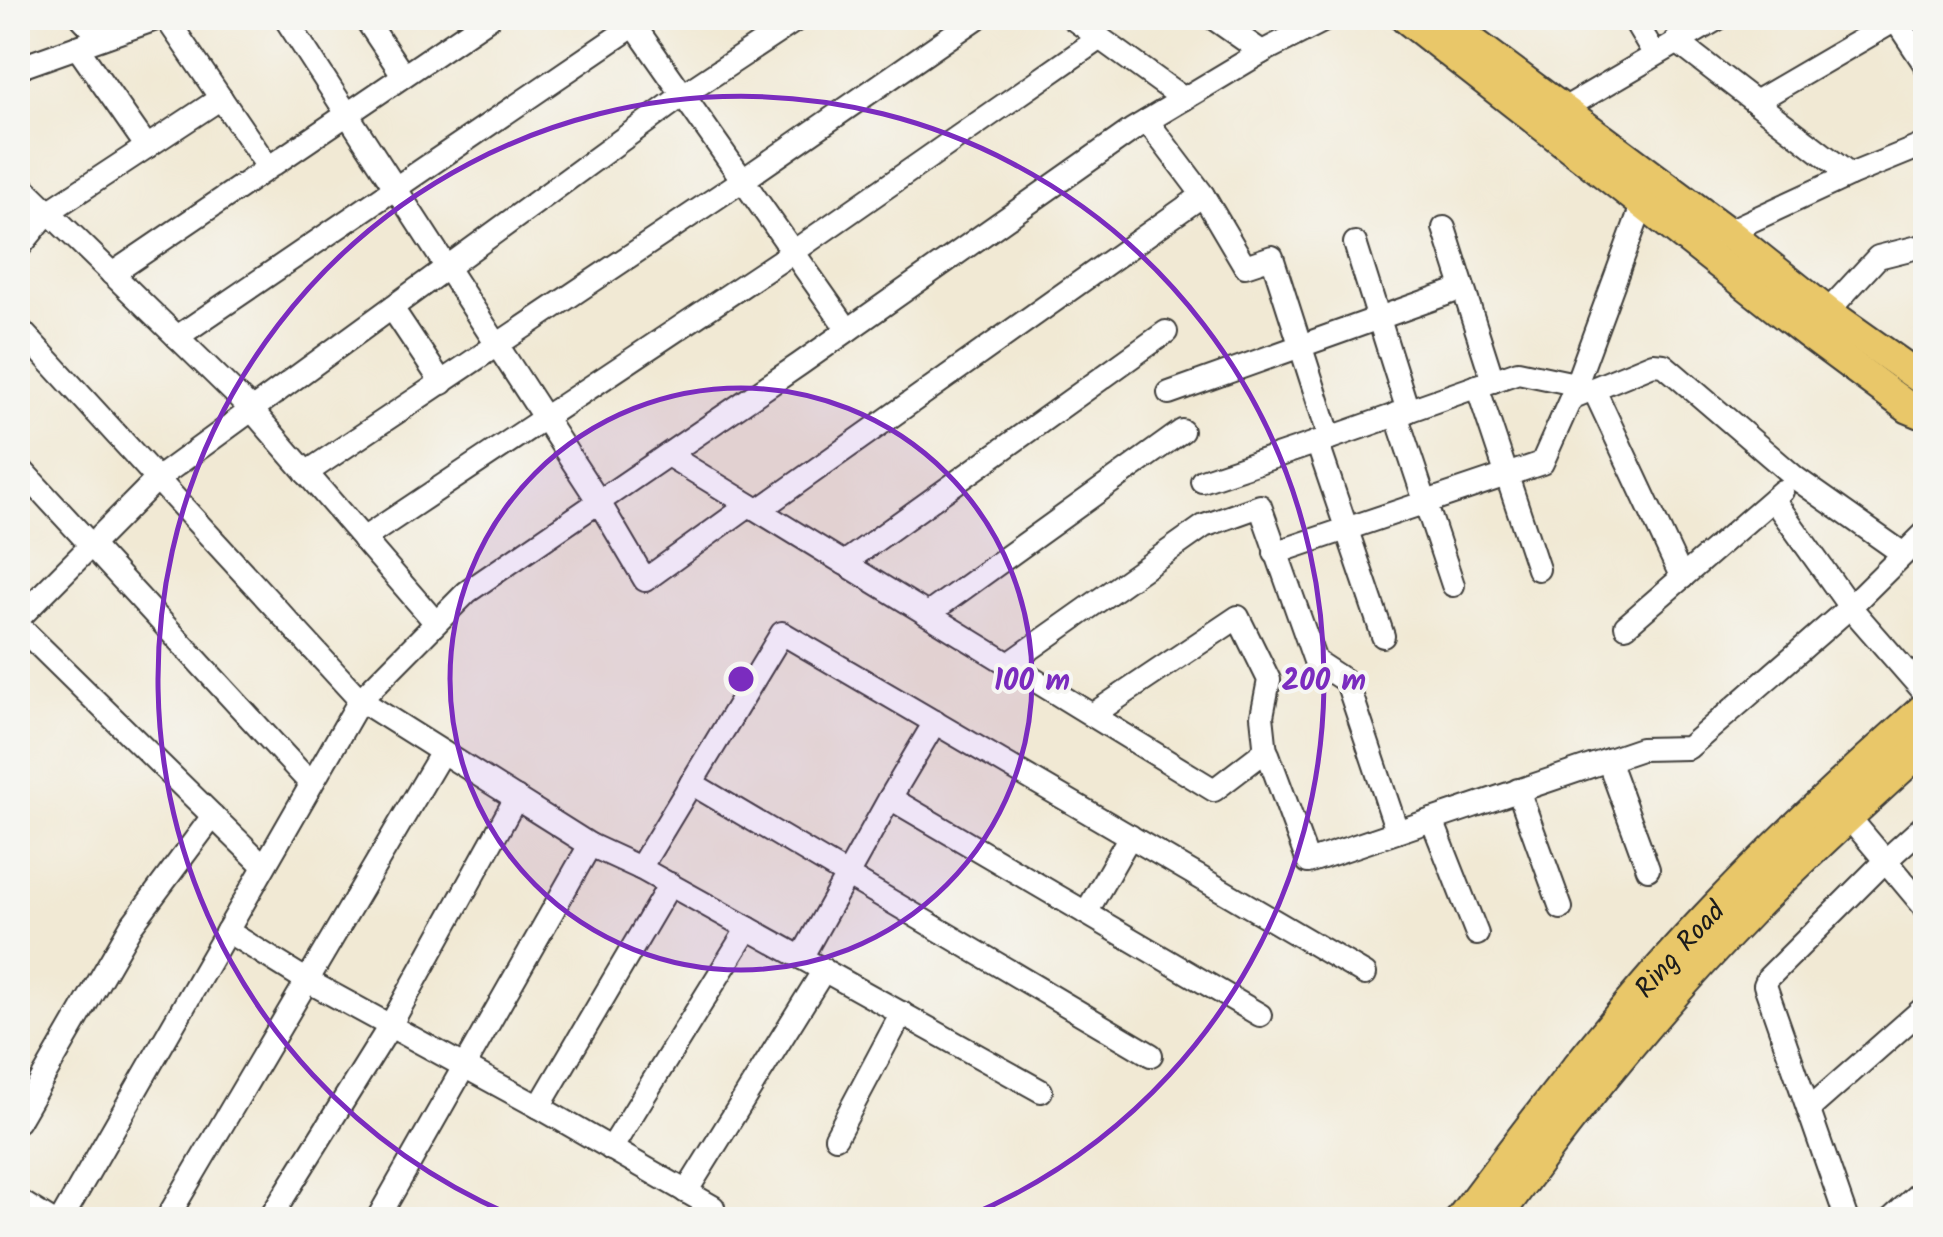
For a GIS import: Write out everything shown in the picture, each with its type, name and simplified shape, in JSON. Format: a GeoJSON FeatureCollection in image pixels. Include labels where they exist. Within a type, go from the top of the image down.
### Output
{"type":"FeatureCollection","features":[{"type":"Feature","properties":{"kind":"highway","name":"Ring Road"},"geometry":{"type":"LineString","coordinates":[[1461,1220],[1619,1017],[1705,920],[1806,816],[1926,708]]}},
{"type":"Feature","properties":{"kind":"highway","name":"Ring Road"},"geometry":{"type":"LineString","coordinates":[[1494,1220],[1654,1018],[1752,908],[1926,744]]}},
{"type":"Feature","properties":{"kind":"main road"},"geometry":{"type":"LineString","coordinates":[[1406,18],[1698,246],[1818,322],[1926,382]]}},
{"type":"Feature","properties":{"kind":"main road"},"geometry":{"type":"LineString","coordinates":[[1440,18],[1726,232],[1909,408],[1926,414]]}},
{"type":"Feature","properties":{"kind":"street"},"geometry":{"type":"LineString","coordinates":[[82,18],[101,38]]}},
{"type":"Feature","properties":{"kind":"street"},"geometry":{"type":"LineString","coordinates":[[18,68],[159,18]]}},
{"type":"Feature","properties":{"kind":"street"},"geometry":{"type":"LineString","coordinates":[[166,18],[268,166]]}},
{"type":"Feature","properties":{"kind":"street"},"geometry":{"type":"LineString","coordinates":[[285,18],[599,502],[645,580],[1203,196]]}},
{"type":"Feature","properties":{"kind":"street"},"geometry":{"type":"LineString","coordinates":[[365,18],[404,75]]}},
{"type":"Feature","properties":{"kind":"street"},"geometry":{"type":"LineString","coordinates":[[112,274],[489,18]]}},
{"type":"Feature","properties":{"kind":"street"},"geometry":{"type":"LineString","coordinates":[[264,866],[18,622],[157,479],[684,95],[799,18]]}},
{"type":"Feature","properties":{"kind":"street"},"geometry":{"type":"LineString","coordinates":[[306,472],[744,180],[977,18]]}},
{"type":"Feature","properties":{"kind":"street"},"geometry":{"type":"LineString","coordinates":[[1072,18],[1184,99]]}},
{"type":"Feature","properties":{"kind":"street"},"geometry":{"type":"LineString","coordinates":[[1214,18],[1262,52]]}},
{"type":"Feature","properties":{"kind":"street"},"geometry":{"type":"LineString","coordinates":[[61,1220],[360,700],[467,592],[1147,121],[1262,52],[1329,18]]}},
{"type":"Feature","properties":{"kind":"street"},"geometry":{"type":"LineString","coordinates":[[1633,18],[1654,54]]}},
{"type":"Feature","properties":{"kind":"street"},"geometry":{"type":"LineString","coordinates":[[1562,110],[1719,18]]}},
{"type":"Feature","properties":{"kind":"street"},"geometry":{"type":"LineString","coordinates":[[1755,102],[1896,18],[1926,66]]}},
{"type":"Feature","properties":{"kind":"street"},"geometry":{"type":"LineString","coordinates":[[177,337],[636,20],[848,330]]}},
{"type":"Feature","properties":{"kind":"street"},"geometry":{"type":"LineString","coordinates":[[363,538],[794,252],[1100,38]]}},
{"type":"Feature","properties":{"kind":"street"},"geometry":{"type":"LineString","coordinates":[[1676,42],[1850,174]]}},
{"type":"Feature","properties":{"kind":"street"},"geometry":{"type":"LineString","coordinates":[[76,47],[146,147]]}},
{"type":"Feature","properties":{"kind":"street"},"geometry":{"type":"LineString","coordinates":[[18,249],[48,212],[221,98]]}},
{"type":"Feature","properties":{"kind":"street"},"geometry":{"type":"LineString","coordinates":[[1147,121],[1203,196],[1244,266],[1272,257],[1300,344],[1347,530],[1383,636]]}},
{"type":"Feature","properties":{"kind":"street"},"geometry":{"type":"LineString","coordinates":[[1698,246],[1850,174],[1926,144]]}},
{"type":"Feature","properties":{"kind":"street"},"geometry":{"type":"LineString","coordinates":[[18,182],[252,410],[436,623]]}},
{"type":"Feature","properties":{"kind":"street"},"geometry":{"type":"LineString","coordinates":[[1276,553],[1544,460],[1580,391],[1643,203]]}},
{"type":"Feature","properties":{"kind":"street"},"geometry":{"type":"LineString","coordinates":[[1444,228],[1463,288],[1507,474],[1538,568]]}},
{"type":"Feature","properties":{"kind":"street"},"geometry":{"type":"LineString","coordinates":[[1354,243],[1378,316],[1425,501],[1453,585]]}},
{"type":"Feature","properties":{"kind":"street"},"geometry":{"type":"LineString","coordinates":[[1818,322],[1878,257],[1926,245]]}},
{"type":"Feature","properties":{"kind":"street"},"geometry":{"type":"LineString","coordinates":[[1169,392],[1463,288]]}},
{"type":"Feature","properties":{"kind":"street"},"geometry":{"type":"LineString","coordinates":[[392,308],[442,382]]}},
{"type":"Feature","properties":{"kind":"street"},"geometry":{"type":"LineString","coordinates":[[18,327],[360,700],[590,845],[670,884],[1041,1091]]}},
{"type":"Feature","properties":{"kind":"street"},"geometry":{"type":"LineString","coordinates":[[844,563],[1166,332]]}},
{"type":"Feature","properties":{"kind":"street"},"geometry":{"type":"LineString","coordinates":[[1202,481],[1518,372],[1580,391],[1653,364],[1664,365],[1796,478],[1902,553]]}},
{"type":"Feature","properties":{"kind":"street"},"geometry":{"type":"LineString","coordinates":[[1580,391],[1682,578]]}},
{"type":"Feature","properties":{"kind":"street"},"geometry":{"type":"LineString","coordinates":[[928,614],[1182,431]]}},
{"type":"Feature","properties":{"kind":"street"},"geometry":{"type":"LineString","coordinates":[[668,455],[1214,790],[1266,753]]}},
{"type":"Feature","properties":{"kind":"street"},"geometry":{"type":"LineString","coordinates":[[18,466],[312,784]]}},
{"type":"Feature","properties":{"kind":"street"},"geometry":{"type":"LineString","coordinates":[[1626,626],[1796,478]]}},
{"type":"Feature","properties":{"kind":"street"},"geometry":{"type":"LineString","coordinates":[[1773,499],[1850,607],[1926,694]]}},
{"type":"Feature","properties":{"kind":"street"},"geometry":{"type":"LineString","coordinates":[[1008,664],[1204,526],[1260,506],[1315,661],[1346,682],[1397,832]]}},
{"type":"Feature","properties":{"kind":"street"},"geometry":{"type":"LineString","coordinates":[[1092,716],[1235,617],[1239,619],[1269,680],[1262,716],[1266,753],[1308,862],[1642,748],[1688,748],[1850,607],[1926,532]]}},
{"type":"Feature","properties":{"kind":"street"},"geometry":{"type":"LineString","coordinates":[[640,868],[782,632],[1365,974]]}},
{"type":"Feature","properties":{"kind":"street"},"geometry":{"type":"LineString","coordinates":[[802,958],[935,722]]}},
{"type":"Feature","properties":{"kind":"street"},"geometry":{"type":"LineString","coordinates":[[166,1220],[442,752]]}},
{"type":"Feature","properties":{"kind":"street"},"geometry":{"type":"LineString","coordinates":[[1608,760],[1648,870]]}},
{"type":"Feature","properties":{"kind":"street"},"geometry":{"type":"LineString","coordinates":[[691,783],[1151,1055]]}},
{"type":"Feature","properties":{"kind":"street"},"geometry":{"type":"LineString","coordinates":[[1518,790],[1561,908]]}},
{"type":"Feature","properties":{"kind":"street"},"geometry":{"type":"LineString","coordinates":[[268,1220],[390,1026],[516,798]]}},
{"type":"Feature","properties":{"kind":"street"},"geometry":{"type":"LineString","coordinates":[[890,798],[1260,1015]]}},
{"type":"Feature","properties":{"kind":"street"},"geometry":{"type":"LineString","coordinates":[[18,1121],[131,926],[213,816]]}},
{"type":"Feature","properties":{"kind":"street"},"geometry":{"type":"LineString","coordinates":[[1848,816],[1926,909]]}},
{"type":"Feature","properties":{"kind":"street"},"geometry":{"type":"LineString","coordinates":[[1432,820],[1477,934]]}},
{"type":"Feature","properties":{"kind":"street"},"geometry":{"type":"LineString","coordinates":[[1847,1220],[1765,990],[1766,982],[1885,860],[1926,824]]}},
{"type":"Feature","properties":{"kind":"street"},"geometry":{"type":"LineString","coordinates":[[1086,913],[1130,836]]}},
{"type":"Feature","properties":{"kind":"street"},"geometry":{"type":"LineString","coordinates":[[377,1220],[590,845]]}},
{"type":"Feature","properties":{"kind":"street"},"geometry":{"type":"LineString","coordinates":[[540,1107],[670,884]]}},
{"type":"Feature","properties":{"kind":"street"},"geometry":{"type":"LineString","coordinates":[[611,1149],[748,928]]}},
{"type":"Feature","properties":{"kind":"street"},"geometry":{"type":"LineString","coordinates":[[227,931],[306,980],[540,1107],[713,1208]]}},
{"type":"Feature","properties":{"kind":"street"},"geometry":{"type":"LineString","coordinates":[[686,1192],[824,970]]}},
{"type":"Feature","properties":{"kind":"street"},"geometry":{"type":"LineString","coordinates":[[1809,1109],[1926,1006]]}},
{"type":"Feature","properties":{"kind":"street"},"geometry":{"type":"LineString","coordinates":[[836,1137],[902,1013]]}},
{"type":"Feature","properties":{"kind":"street"},"geometry":{"type":"LineString","coordinates":[[1890,1220],[1926,1187]]}},
{"type":"Feature","properties":{"kind":"street"},"geometry":{"type":"LineString","coordinates":[[18,1200],[50,1220]]}}]}
